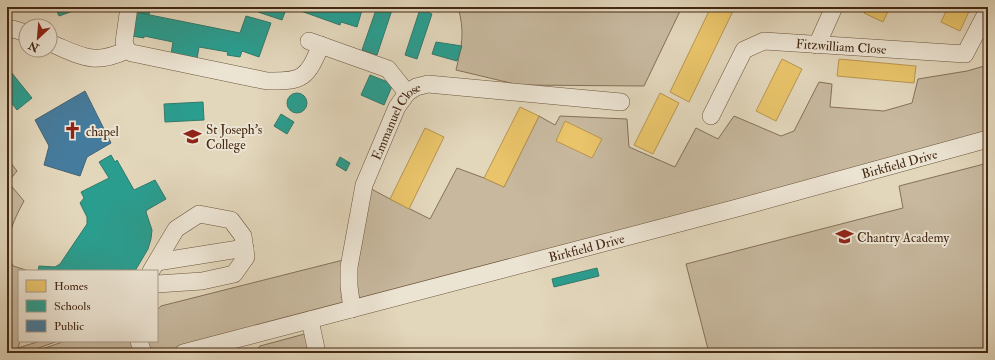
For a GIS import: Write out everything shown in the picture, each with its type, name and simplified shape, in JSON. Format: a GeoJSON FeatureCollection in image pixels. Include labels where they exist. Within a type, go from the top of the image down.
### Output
{"type":"FeatureCollection","features":[{"type":"Feature","properties":{"kind":"street"},"geometry":{"type":"LineString","coordinates":[[129,7],[124,42],[127,50],[132,53],[267,81],[287,82],[296,79],[305,73],[313,64],[315,43],[388,69],[407,93]]}},
{"type":"Feature","properties":{"kind":"street"},"geometry":{"type":"LineString","coordinates":[[817,45],[834,7]]}},
{"type":"Feature","properties":{"kind":"street","name":"Fitzwilliam Close"},"geometry":{"type":"LineString","coordinates":[[711,116],[744,50],[764,41],[965,54],[988,10]]}},
{"type":"Feature","properties":{"kind":"street"},"geometry":{"type":"LineString","coordinates":[[7,30],[18,31]]}},
{"type":"Feature","properties":{"kind":"street"},"geometry":{"type":"LineString","coordinates":[[58,47],[75,55],[90,59],[102,59],[115,56],[127,50]]}},
{"type":"Feature","properties":{"kind":"street","name":"Emmanuel Close"},"geometry":{"type":"LineString","coordinates":[[352,309],[349,286],[349,267],[364,185],[397,107],[407,93],[416,87],[428,84],[621,102]]}},
{"type":"Feature","properties":{"kind":"street","name":"Birkfield Drive"},"geometry":{"type":"LineString","coordinates":[[183,353],[737,208],[988,139]]}},
{"type":"Feature","properties":{"kind":"street"},"geometry":{"type":"LineString","coordinates":[[154,267],[176,229],[199,214],[232,220],[243,236],[246,257],[234,274],[202,282],[158,284]]}},
{"type":"Feature","properties":{"kind":"street"},"geometry":{"type":"LineString","coordinates":[[154,267],[245,248]]}},
{"type":"Feature","properties":{"kind":"street"},"geometry":{"type":"LineString","coordinates":[[310,320],[317,353]]}},
{"type":"Feature","properties":{"kind":"street"},"geometry":{"type":"LineString","coordinates":[[139,342],[143,353]]}},
{"type":"Feature","properties":{"kind":"shaded area"},"geometry":{"type":"Polygon","coordinates":[[[458,7],[682,7],[644,86],[519,85],[456,70],[462,38],[458,7]]]}},
{"type":"Feature","properties":{"kind":"shaded area"},"geometry":{"type":"Polygon","coordinates":[[[988,65],[988,139],[183,353],[31,353],[62,342],[158,342],[158,309],[161,306],[351,258],[364,185],[430,219],[457,168],[504,187],[539,116],[555,125],[560,116],[627,119],[629,147],[675,167],[696,128],[718,139],[734,116],[781,136],[794,131],[819,82],[832,84],[830,107],[884,111],[912,103],[918,79],[967,71],[988,65]]]}},
{"type":"Feature","properties":{"kind":"shaded area"},"geometry":{"type":"Polygon","coordinates":[[[7,158],[17,171],[8,182],[24,201],[10,233],[9,241],[10,258],[13,266],[26,270],[18,270],[18,342],[20,342],[18,348],[37,342],[55,342],[25,353],[7,353],[7,158]]]}},
{"type":"Feature","properties":{"kind":"shaded area"},"geometry":{"type":"Polygon","coordinates":[[[988,163],[988,353],[709,353],[686,264],[903,208],[899,186],[988,163]]]}},
{"type":"Feature","properties":{"kind":"shaded area"},"geometry":{"type":"Polygon","coordinates":[[[312,332],[312,353],[253,353],[260,346],[312,332]]]}},
{"type":"Feature","properties":{"kind":"building: Homes"},"geometry":{"type":"Polygon","coordinates":[[[711,7],[729,7],[734,9],[689,102],[670,92],[711,7]]]}},
{"type":"Feature","properties":{"kind":"building: Homes"},"geometry":{"type":"Polygon","coordinates":[[[867,7],[890,7],[883,22],[864,13],[867,7]]]}},
{"type":"Feature","properties":{"kind":"building: Homes"},"geometry":{"type":"Polygon","coordinates":[[[948,7],[971,7],[960,31],[941,22],[948,7]]]}},
{"type":"Feature","properties":{"kind":"building: Homes"},"geometry":{"type":"Polygon","coordinates":[[[782,59],[802,69],[776,121],[756,111],[782,59]]]}},
{"type":"Feature","properties":{"kind":"building: Homes"},"geometry":{"type":"Polygon","coordinates":[[[839,59],[916,66],[914,83],[837,76],[839,59]]]}},
{"type":"Feature","properties":{"kind":"building: Homes"},"geometry":{"type":"Polygon","coordinates":[[[660,93],[679,103],[653,154],[634,145],[660,93]]]}},
{"type":"Feature","properties":{"kind":"building: Homes"},"geometry":{"type":"Polygon","coordinates":[[[520,107],[539,116],[504,187],[484,178],[520,107]]]}},
{"type":"Feature","properties":{"kind":"building: Homes"},"geometry":{"type":"Polygon","coordinates":[[[565,121],[602,139],[592,158],[556,141],[565,121]]]}},
{"type":"Feature","properties":{"kind":"building: Homes"},"geometry":{"type":"Polygon","coordinates":[[[425,128],[444,137],[409,209],[390,199],[425,128]]]}},
{"type":"Feature","properties":{"kind":"building: Schools"},"geometry":{"type":"Polygon","coordinates":[[[55,7],[71,7],[73,11],[59,16],[55,7]]]}},
{"type":"Feature","properties":{"kind":"building: Schools"},"geometry":{"type":"Polygon","coordinates":[[[136,7],[150,7],[149,15],[135,12],[136,7]]]}},
{"type":"Feature","properties":{"kind":"building: Schools"},"geometry":{"type":"Polygon","coordinates":[[[260,7],[287,7],[282,20],[258,12],[260,7]]]}},
{"type":"Feature","properties":{"kind":"building: Schools"},"geometry":{"type":"Polygon","coordinates":[[[299,7],[363,7],[357,27],[341,22],[340,25],[298,10],[299,7]]]}},
{"type":"Feature","properties":{"kind":"building: Schools"},"geometry":{"type":"Polygon","coordinates":[[[377,7],[393,7],[377,55],[362,50],[377,7]]]}},
{"type":"Feature","properties":{"kind":"building: Schools"},"geometry":{"type":"Polygon","coordinates":[[[420,9],[432,14],[417,59],[405,55],[420,9]]]}},
{"type":"Feature","properties":{"kind":"building: Schools"},"geometry":{"type":"Polygon","coordinates":[[[135,12],[240,33],[246,16],[271,23],[259,57],[242,51],[240,57],[227,55],[228,52],[199,47],[197,59],[171,54],[173,42],[144,36],[144,38],[132,36],[135,12]]]}},
{"type":"Feature","properties":{"kind":"building: Schools"},"geometry":{"type":"Polygon","coordinates":[[[436,42],[462,46],[457,61],[432,54],[436,42]]]}},
{"type":"Feature","properties":{"kind":"building: Schools"},"geometry":{"type":"Polygon","coordinates":[[[7,67],[32,98],[17,110],[7,97],[7,67]]]}},
{"type":"Feature","properties":{"kind":"building: Schools"},"geometry":{"type":"Polygon","coordinates":[[[370,75],[393,84],[384,105],[361,95],[370,75]]]}},
{"type":"Feature","properties":{"kind":"building: Schools"},"geometry":{"type":"Polygon","coordinates":[[[297,93],[304,96],[307,103],[304,110],[297,113],[290,110],[287,103],[290,96],[297,93]]]}},
{"type":"Feature","properties":{"kind":"building: Schools"},"geometry":{"type":"Polygon","coordinates":[[[203,102],[204,120],[165,122],[164,104],[203,102]]]}},
{"type":"Feature","properties":{"kind":"building: Schools"},"geometry":{"type":"Polygon","coordinates":[[[281,114],[294,122],[287,134],[274,126],[281,114]]]}},
{"type":"Feature","properties":{"kind":"building: Schools"},"geometry":{"type":"Polygon","coordinates":[[[111,155],[115,162],[117,160],[134,190],[155,180],[166,199],[146,212],[152,230],[148,249],[136,270],[38,270],[39,266],[55,267],[60,264],[87,224],[87,217],[80,203],[84,198],[81,192],[109,178],[99,162],[111,155]]]}},
{"type":"Feature","properties":{"kind":"building: Schools"},"geometry":{"type":"Polygon","coordinates":[[[340,157],[350,163],[346,171],[336,165],[340,157]]]}},
{"type":"Feature","properties":{"kind":"building: Schools"},"geometry":{"type":"Polygon","coordinates":[[[597,268],[599,276],[554,287],[552,279],[597,268]]]}},
{"type":"Feature","properties":{"kind":"building: Public","name":"chapel"},"geometry":{"type":"Polygon","coordinates":[[[85,91],[111,143],[87,157],[80,176],[44,165],[49,146],[35,120],[85,91]]]}},
{"type":"Feature","properties":{"kind":"place","name":"chapel"},"geometry":{"type":"Point","coordinates":[73,131]}},
{"type":"Feature","properties":{"kind":"place","name":"St Joseph's College"},"geometry":{"type":"Point","coordinates":[193,136]}},
{"type":"Feature","properties":{"kind":"place","name":"Chantry Academy"},"geometry":{"type":"Point","coordinates":[844,237]}}]}
